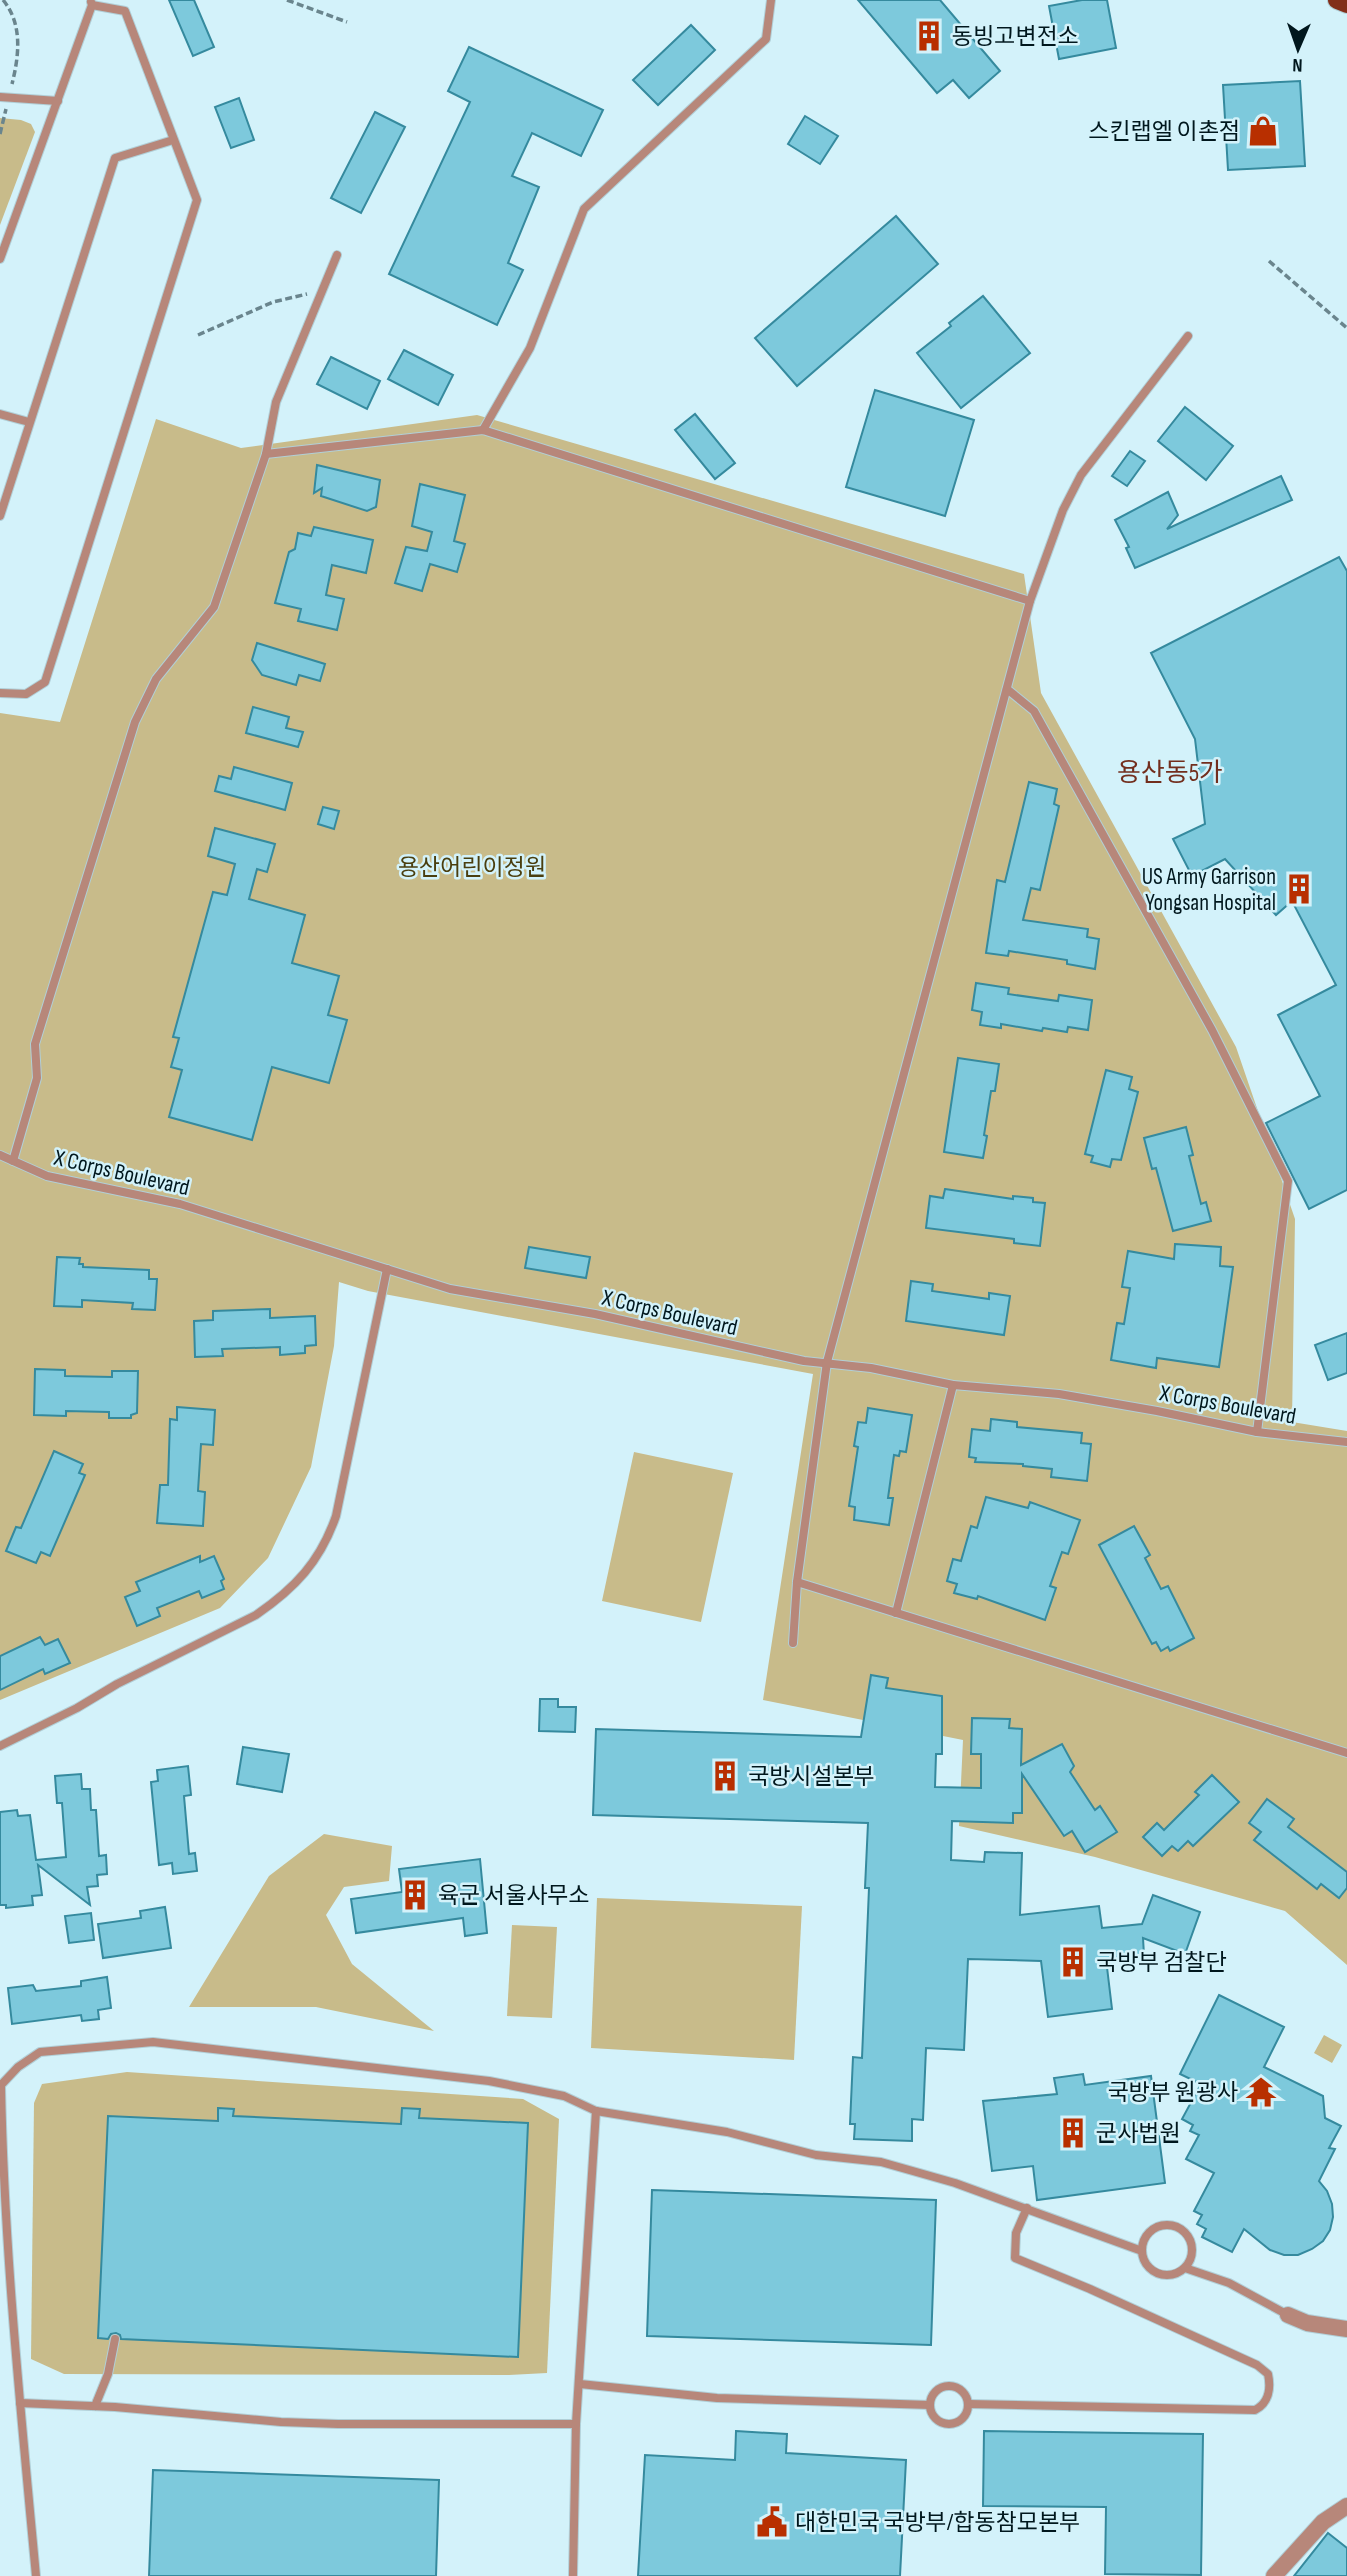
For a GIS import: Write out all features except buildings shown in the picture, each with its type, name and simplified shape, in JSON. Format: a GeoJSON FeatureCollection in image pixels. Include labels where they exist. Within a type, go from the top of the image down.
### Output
{"type":"FeatureCollection","features":[{"type":"Feature","properties":{"kind":"main road"},"geometry":{"type":"LineString","coordinates":[[1337,0],[1347,4]]}},
{"type":"Feature","properties":{"kind":"street"},"geometry":{"type":"LineString","coordinates":[[1288,2315],[1307,2323],[1347,2329]]}},
{"type":"Feature","properties":{"kind":"street"},"geometry":{"type":"LineString","coordinates":[[1274,2576],[1323,2522],[1347,2506]]}},
{"type":"Feature","properties":{"kind":"lane"},"geometry":{"type":"LineString","coordinates":[[483,430],[530,348],[584,209],[766,39],[771,0]]}},
{"type":"Feature","properties":{"kind":"lane"},"geometry":{"type":"LineString","coordinates":[[0,259],[91,2],[125,11],[197,200],[45,682],[26,694],[0,693]]}},
{"type":"Feature","properties":{"kind":"lane"},"geometry":{"type":"LineString","coordinates":[[4,97],[58,101]]}},
{"type":"Feature","properties":{"kind":"lane"},"geometry":{"type":"LineString","coordinates":[[0,516],[115,158],[173,139]]}},
{"type":"Feature","properties":{"kind":"lane"},"geometry":{"type":"LineString","coordinates":[[13,1161],[37,1078],[35,1044],[135,722],[156,679],[214,607],[266,454],[276,402],[337,255]]}},
{"type":"Feature","properties":{"kind":"lane"},"geometry":{"type":"LineString","coordinates":[[793,1643],[797,1582],[827,1362],[1030,601],[1063,510],[1081,475],[1188,336]]}},
{"type":"Feature","properties":{"kind":"lane"},"geometry":{"type":"LineString","coordinates":[[0,414],[30,422]]}},
{"type":"Feature","properties":{"kind":"lane"},"geometry":{"type":"LineString","coordinates":[[266,454],[483,430],[1030,601]]}},
{"type":"Feature","properties":{"kind":"lane"},"geometry":{"type":"LineString","coordinates":[[1007,689],[1034,711],[1212,1030],[1288,1181],[1257,1432]]}},
{"type":"Feature","properties":{"kind":"lane","name":"X Corps Boulevard"},"geometry":{"type":"LineString","coordinates":[[0,1155],[47,1176],[180,1204],[450,1289],[596,1314],[780,1357],[871,1368],[953,1385],[1059,1394],[1157,1410],[1257,1432],[1347,1443]]}},
{"type":"Feature","properties":{"kind":"lane"},"geometry":{"type":"LineString","coordinates":[[0,1746],[256,1615],[307,1573],[330,1534],[336,1516],[387,1269]]}},
{"type":"Feature","properties":{"kind":"lane"},"geometry":{"type":"LineString","coordinates":[[896,1613],[953,1385]]}},
{"type":"Feature","properties":{"kind":"lane"},"geometry":{"type":"LineString","coordinates":[[797,1582],[1347,1753]]}},
{"type":"Feature","properties":{"kind":"lane"},"geometry":{"type":"LineString","coordinates":[[37,2576],[20,2403],[3,2179],[1,2085],[18,2067],[40,2052],[164,2043],[489,2081],[564,2096],[596,2111],[727,2132],[816,2155],[881,2162],[937,2177],[1142,2251]]}},
{"type":"Feature","properties":{"kind":"lane"},"geometry":{"type":"LineString","coordinates":[[573,2576],[576,2424],[596,2111]]}},
{"type":"Feature","properties":{"kind":"lane"},"geometry":{"type":"LineString","coordinates":[[968,2404],[1255,2410],[1267,2397],[1268,2374],[1257,2365],[1015,2258],[1016,2233],[1027,2208]]}},
{"type":"Feature","properties":{"kind":"lane"},"geometry":{"type":"LineString","coordinates":[[1172,2226],[1186,2234],[1191,2242],[1191,2259],[1185,2268],[1173,2275],[1157,2274],[1145,2263],[1142,2251],[1144,2239],[1149,2232],[1156,2228],[1172,2226]]}},
{"type":"Feature","properties":{"kind":"lane"},"geometry":{"type":"LineString","coordinates":[[1185,2268],[1228,2283],[1288,2315]]}},
{"type":"Feature","properties":{"kind":"lane"},"geometry":{"type":"LineString","coordinates":[[95,2406],[108,2374],[115,2339]]}},
{"type":"Feature","properties":{"kind":"lane"},"geometry":{"type":"LineString","coordinates":[[580,2384],[717,2398],[930,2405]]}},
{"type":"Feature","properties":{"kind":"lane"},"geometry":{"type":"LineString","coordinates":[[947,2386],[963,2393],[968,2404],[961,2420],[949,2424],[936,2420],[930,2405],[936,2390],[947,2386]]}},
{"type":"Feature","properties":{"kind":"lane"},"geometry":{"type":"LineString","coordinates":[[20,2403],[338,2424],[576,2424]]}},
{"type":"Feature","properties":{"kind":"path"},"geometry":{"type":"LineString","coordinates":[[0,134],[4,97],[19,56],[14,12],[3,0]]}},
{"type":"Feature","properties":{"kind":"path"},"geometry":{"type":"LineString","coordinates":[[287,0],[347,22]]}},
{"type":"Feature","properties":{"kind":"path"},"geometry":{"type":"LineString","coordinates":[[1269,261],[1347,328]]}},
{"type":"Feature","properties":{"kind":"path"},"geometry":{"type":"LineString","coordinates":[[198,335],[273,302],[323,290]]}},
{"type":"Feature","properties":{"kind":"green space"},"geometry":{"type":"Polygon","coordinates":[[[0,118],[31,124],[35,132],[0,225],[0,118]]]}},
{"type":"Feature","properties":{"kind":"green space","name":"용산어린이정원"},"geometry":{"type":"Polygon","coordinates":[[[477,415],[1024,574],[1041,693],[1236,1047],[1295,1219],[1292,1422],[1347,1431],[1347,1965],[1285,1911],[1095,1857],[959,1826],[963,1740],[763,1700],[813,1374],[368,1291],[339,1282],[334,1346],[311,1467],[268,1558],[220,1608],[0,1700],[0,713],[60,722],[156,419],[241,448],[477,415]]]}},
{"type":"Feature","properties":{"kind":"green space"},"geometry":{"type":"Polygon","coordinates":[[[634,1452],[733,1473],[701,1622],[602,1601],[634,1452]]]}},
{"type":"Feature","properties":{"kind":"green space"},"geometry":{"type":"Polygon","coordinates":[[[324,1834],[392,1846],[389,1881],[344,1887],[326,1915],[352,1964],[434,2031],[316,2007],[189,2007],[269,1876],[324,1834]]]}},
{"type":"Feature","properties":{"kind":"green space"},"geometry":{"type":"Polygon","coordinates":[[[597,1898],[802,1906],[794,2060],[591,2048],[597,1898]]]}},
{"type":"Feature","properties":{"kind":"green space"},"geometry":{"type":"Polygon","coordinates":[[[512,1925],[557,1927],[552,2018],[507,2016],[512,1925]]]}},
{"type":"Feature","properties":{"kind":"green space"},"geometry":{"type":"Polygon","coordinates":[[[1324,2035],[1342,2045],[1332,2063],[1314,2053],[1324,2035]]]}},
{"type":"Feature","properties":{"kind":"green space"},"geometry":{"type":"Polygon","coordinates":[[[127,2072],[523,2099],[559,2119],[547,2373],[64,2374],[31,2359],[34,2103],[42,2084],[127,2072]]]}},
{"type":"Feature","properties":{"kind":"place","name":"동빙고변전소"},"geometry":{"type":"Point","coordinates":[929,36]}},
{"type":"Feature","properties":{"kind":"place","name":"스킨랩엘 이촌점"},"geometry":{"type":"Point","coordinates":[1263,131]}},
{"type":"Feature","properties":{"kind":"place","name":"US Army Garrison Yongsan Hospital"},"geometry":{"type":"Point","coordinates":[1299,889]}},
{"type":"Feature","properties":{"kind":"place","name":"국방시설본부"},"geometry":{"type":"Point","coordinates":[725,1776]}},
{"type":"Feature","properties":{"kind":"place","name":"육군 서울사무소"},"geometry":{"type":"Point","coordinates":[415,1895]}},
{"type":"Feature","properties":{"kind":"place","name":"국방부 검찰단"},"geometry":{"type":"Point","coordinates":[1073,1962]}},
{"type":"Feature","properties":{"kind":"place","name":"국방부 원광사"},"geometry":{"type":"Point","coordinates":[1261,2092]}},
{"type":"Feature","properties":{"kind":"place","name":"군사법원"},"geometry":{"type":"Point","coordinates":[1073,2133]}},
{"type":"Feature","properties":{"kind":"place","name":"대한민국 국방부/합동참모본부"},"geometry":{"type":"Point","coordinates":[772,2522]}},
{"type":"Feature","properties":{"kind":"district","name":"용산동5가"},"geometry":{"type":"Point","coordinates":[1170,772]}}]}
